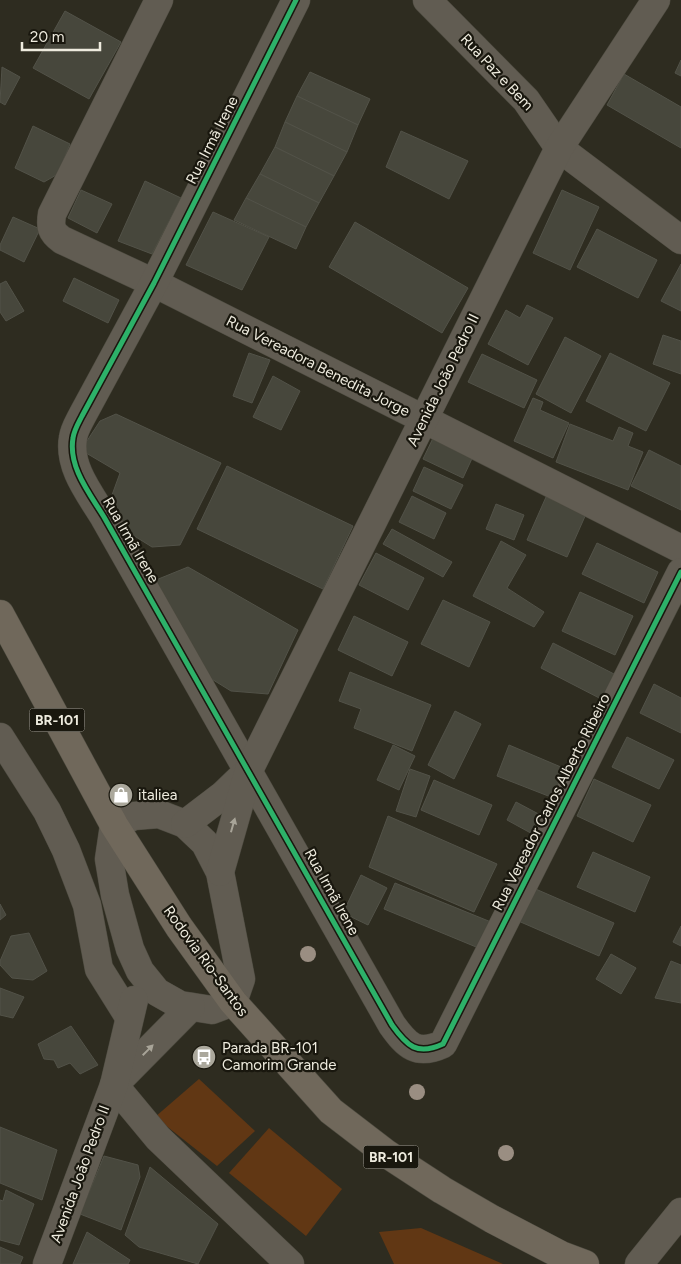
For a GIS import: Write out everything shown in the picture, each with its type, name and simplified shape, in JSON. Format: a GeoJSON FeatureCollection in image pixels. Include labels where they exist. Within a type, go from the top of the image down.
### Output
{"type":"FeatureCollection","features":[{"type":"Feature","properties":{"kind":"highway","name":"Rodovia Rio-Santos"},"geometry":{"type":"LineString","coordinates":[[0,614],[114,825],[179,927],[233,1002],[331,1111],[387,1154],[492,1219],[561,1255],[585,1264]]}},
{"type":"Feature","properties":{"kind":"street","name":"Rua Vereadora Benedita Jorge"},"geometry":{"type":"LineString","coordinates":[[159,0],[52,214],[50,225],[53,233],[62,240],[154,283],[681,549]]}},
{"type":"Feature","properties":{"kind":"street","name":"Rua Irmã Irene"},"geometry":{"type":"LineString","coordinates":[[296,0],[154,283],[82,416],[73,437],[73,457],[78,471],[392,1025],[404,1042],[418,1048],[430,1050],[443,1044]]}},
{"type":"Feature","properties":{"kind":"street","name":"Rua Paz e Bem"},"geometry":{"type":"LineString","coordinates":[[427,0],[526,100],[559,148],[681,240]]}},
{"type":"Feature","properties":{"kind":"street","name":"Avenida João Pedro II"},"geometry":{"type":"LineString","coordinates":[[220,872],[249,770],[559,148],[656,0]]}},
{"type":"Feature","properties":{"kind":"street","name":"Rua Vereador Carlos Alberto Ribeiro"},"geometry":{"type":"LineString","coordinates":[[443,1044],[681,572]]}},
{"type":"Feature","properties":{"kind":"street"},"geometry":{"type":"LineString","coordinates":[[0,738],[47,811],[66,850],[87,904],[99,969],[129,1017]]}},
{"type":"Feature","properties":{"kind":"street","name":"Avenida João Pedro II"},"geometry":{"type":"LineString","coordinates":[[185,824],[249,770]]}},
{"type":"Feature","properties":{"kind":"street"},"geometry":{"type":"LineString","coordinates":[[159,814],[185,824],[205,843],[220,872],[241,979],[233,1002],[212,1010],[180,1005],[158,992],[140,972],[130,949],[115,895],[109,859],[114,825],[134,816],[159,814]]}},
{"type":"Feature","properties":{"kind":"street","name":"Avenida João Pedro II"},"geometry":{"type":"LineString","coordinates":[[47,1264],[114,1085],[140,972]]}},
{"type":"Feature","properties":{"kind":"street","name":"Avenida João Pedro II"},"geometry":{"type":"LineString","coordinates":[[114,1085],[191,1007]]}},
{"type":"Feature","properties":{"kind":"street"},"geometry":{"type":"LineString","coordinates":[[114,1085],[158,1138],[290,1264]]}},
{"type":"Feature","properties":{"kind":"street"},"geometry":{"type":"LineString","coordinates":[[639,1264],[681,1212]]}},
{"type":"Feature","properties":{"kind":"shaded area"},"geometry":{"type":"Polygon","coordinates":[[[199,1079],[255,1131],[217,1166],[155,1117],[199,1079]]]}},
{"type":"Feature","properties":{"kind":"shaded area"},"geometry":{"type":"Polygon","coordinates":[[[269,1128],[342,1189],[306,1236],[229,1173],[269,1128]]]}},
{"type":"Feature","properties":{"kind":"shaded area"},"geometry":{"type":"Polygon","coordinates":[[[421,1228],[503,1264],[394,1264],[379,1232],[421,1228]]]}},
{"type":"Feature","properties":{"kind":"building"},"geometry":{"type":"Polygon","coordinates":[[[65,11],[121,42],[89,99],[33,68],[65,11]]]}},
{"type":"Feature","properties":{"kind":"building"},"geometry":{"type":"Polygon","coordinates":[[[681,60],[681,76],[675,73],[681,60]]]}},
{"type":"Feature","properties":{"kind":"building"},"geometry":{"type":"Polygon","coordinates":[[[2,67],[20,77],[5,105],[0,102],[2,67]]]}},
{"type":"Feature","properties":{"kind":"building"},"geometry":{"type":"Polygon","coordinates":[[[310,72],[370,99],[358,125],[297,96],[310,72]]]}},
{"type":"Feature","properties":{"kind":"building"},"geometry":{"type":"Polygon","coordinates":[[[624,74],[681,107],[681,148],[607,105],[624,74]]]}},
{"type":"Feature","properties":{"kind":"building"},"geometry":{"type":"Polygon","coordinates":[[[297,96],[358,125],[347,152],[285,122],[297,96]]]}},
{"type":"Feature","properties":{"kind":"building"},"geometry":{"type":"Polygon","coordinates":[[[285,122],[347,152],[334,176],[275,147],[285,122]]]}},
{"type":"Feature","properties":{"kind":"building"},"geometry":{"type":"Polygon","coordinates":[[[33,126],[70,144],[58,174],[44,182],[15,168],[33,126]]]}},
{"type":"Feature","properties":{"kind":"building"},"geometry":{"type":"Polygon","coordinates":[[[401,131],[468,161],[449,199],[386,167],[401,131]]]}},
{"type":"Feature","properties":{"kind":"building"},"geometry":{"type":"Polygon","coordinates":[[[275,147],[334,176],[319,203],[260,174],[275,147]]]}},
{"type":"Feature","properties":{"kind":"building"},"geometry":{"type":"Polygon","coordinates":[[[260,174],[319,203],[306,227],[246,198],[260,174]]]}},
{"type":"Feature","properties":{"kind":"building"},"geometry":{"type":"Polygon","coordinates":[[[145,181],[181,198],[152,254],[118,241],[145,181]]]}},
{"type":"Feature","properties":{"kind":"building"},"geometry":{"type":"Polygon","coordinates":[[[81,190],[112,204],[97,233],[68,218],[81,190]]]}},
{"type":"Feature","properties":{"kind":"building"},"geometry":{"type":"Polygon","coordinates":[[[562,190],[599,207],[570,270],[533,253],[562,190]]]}},
{"type":"Feature","properties":{"kind":"building"},"geometry":{"type":"Polygon","coordinates":[[[246,198],[306,227],[296,249],[234,220],[246,198]]]}},
{"type":"Feature","properties":{"kind":"building"},"geometry":{"type":"Polygon","coordinates":[[[213,212],[269,237],[242,290],[186,265],[213,212]]]}},
{"type":"Feature","properties":{"kind":"building"},"geometry":{"type":"Polygon","coordinates":[[[13,217],[40,229],[24,262],[0,250],[0,245],[13,217]]]}},
{"type":"Feature","properties":{"kind":"building"},"geometry":{"type":"Polygon","coordinates":[[[355,222],[468,288],[442,333],[329,267],[355,222]]]}},
{"type":"Feature","properties":{"kind":"building"},"geometry":{"type":"Polygon","coordinates":[[[597,229],[657,260],[638,298],[577,267],[597,229]]]}},
{"type":"Feature","properties":{"kind":"building"},"geometry":{"type":"Polygon","coordinates":[[[681,264],[681,311],[661,301],[681,264]]]}},
{"type":"Feature","properties":{"kind":"building"},"geometry":{"type":"Polygon","coordinates":[[[74,278],[119,300],[108,323],[63,301],[74,278]]]}},
{"type":"Feature","properties":{"kind":"building"},"geometry":{"type":"Polygon","coordinates":[[[6,281],[24,311],[6,321],[0,312],[0,284],[6,281]]]}},
{"type":"Feature","properties":{"kind":"building"},"geometry":{"type":"Polygon","coordinates":[[[527,305],[553,318],[528,365],[488,344],[506,310],[520,318],[527,305]]]}},
{"type":"Feature","properties":{"kind":"building"},"geometry":{"type":"Polygon","coordinates":[[[663,335],[681,341],[681,374],[653,364],[663,335]]]}},
{"type":"Feature","properties":{"kind":"building"},"geometry":{"type":"Polygon","coordinates":[[[565,337],[601,356],[571,413],[536,394],[565,337]]]}},
{"type":"Feature","properties":{"kind":"building"},"geometry":{"type":"Polygon","coordinates":[[[249,353],[270,360],[252,403],[233,396],[249,353]]]}},
{"type":"Feature","properties":{"kind":"building"},"geometry":{"type":"Polygon","coordinates":[[[610,353],[670,383],[646,431],[586,401],[610,353]]]}},
{"type":"Feature","properties":{"kind":"building"},"geometry":{"type":"Polygon","coordinates":[[[482,354],[537,380],[524,408],[468,382],[482,354]]]}},
{"type":"Feature","properties":{"kind":"building"},"geometry":{"type":"Polygon","coordinates":[[[273,376],[300,391],[281,430],[253,417],[273,376]]]}},
{"type":"Feature","properties":{"kind":"building"},"geometry":{"type":"Polygon","coordinates":[[[533,398],[543,402],[540,410],[569,423],[553,458],[514,441],[533,398]]]}},
{"type":"Feature","properties":{"kind":"building"},"geometry":{"type":"Polygon","coordinates":[[[116,414],[221,463],[180,545],[152,547],[104,517],[120,473],[81,450],[100,421],[116,414]]]}},
{"type":"Feature","properties":{"kind":"building"},"geometry":{"type":"Polygon","coordinates":[[[570,424],[613,441],[619,427],[633,433],[628,446],[643,452],[628,490],[556,462],[570,424]]]}},
{"type":"Feature","properties":{"kind":"building"},"geometry":{"type":"Polygon","coordinates":[[[435,434],[475,452],[463,478],[423,459],[435,434]]]}},
{"type":"Feature","properties":{"kind":"building"},"geometry":{"type":"Polygon","coordinates":[[[649,450],[681,466],[681,510],[631,486],[649,450]]]}},
{"type":"Feature","properties":{"kind":"building"},"geometry":{"type":"Polygon","coordinates":[[[227,466],[353,526],[323,589],[197,529],[227,466]]]}},
{"type":"Feature","properties":{"kind":"building"},"geometry":{"type":"Polygon","coordinates":[[[424,467],[463,485],[451,509],[413,491],[424,467]]]}},
{"type":"Feature","properties":{"kind":"building"},"geometry":{"type":"Polygon","coordinates":[[[412,496],[446,513],[434,539],[399,522],[412,496]]]}},
{"type":"Feature","properties":{"kind":"building"},"geometry":{"type":"Polygon","coordinates":[[[546,497],[586,514],[567,557],[527,540],[546,497]]]}},
{"type":"Feature","properties":{"kind":"building"},"geometry":{"type":"Polygon","coordinates":[[[496,504],[524,515],[514,540],[486,529],[496,504]]]}},
{"type":"Feature","properties":{"kind":"building"},"geometry":{"type":"Polygon","coordinates":[[[392,529],[452,562],[443,577],[383,544],[392,529]]]}},
{"type":"Feature","properties":{"kind":"building"},"geometry":{"type":"Polygon","coordinates":[[[501,541],[526,555],[507,588],[544,612],[534,627],[473,596],[501,541]]]}},
{"type":"Feature","properties":{"kind":"building"},"geometry":{"type":"Polygon","coordinates":[[[597,543],[658,572],[644,603],[582,574],[597,543]]]}},
{"type":"Feature","properties":{"kind":"building"},"geometry":{"type":"Polygon","coordinates":[[[376,553],[424,578],[408,610],[359,585],[376,553]]]}},
{"type":"Feature","properties":{"kind":"building"},"geometry":{"type":"Polygon","coordinates":[[[188,567],[298,630],[268,694],[231,691],[197,670],[151,582],[188,567]]]}},
{"type":"Feature","properties":{"kind":"building"},"geometry":{"type":"Polygon","coordinates":[[[580,592],[633,616],[615,655],[562,631],[580,592]]]}},
{"type":"Feature","properties":{"kind":"building"},"geometry":{"type":"Polygon","coordinates":[[[443,600],[490,622],[469,667],[421,644],[443,600]]]}},
{"type":"Feature","properties":{"kind":"building"},"geometry":{"type":"Polygon","coordinates":[[[354,616],[408,642],[392,676],[338,650],[354,616]]]}},
{"type":"Feature","properties":{"kind":"building"},"geometry":{"type":"Polygon","coordinates":[[[553,643],[620,677],[607,702],[541,668],[553,643]]]}},
{"type":"Feature","properties":{"kind":"building"},"geometry":{"type":"Polygon","coordinates":[[[350,672],[431,705],[412,751],[354,728],[361,709],[339,701],[350,672]]]}},
{"type":"Feature","properties":{"kind":"building"},"geometry":{"type":"Polygon","coordinates":[[[654,684],[681,698],[681,733],[640,713],[654,684]]]}},
{"type":"Feature","properties":{"kind":"building"},"geometry":{"type":"Polygon","coordinates":[[[455,711],[481,724],[454,779],[428,765],[455,711]]]}},
{"type":"Feature","properties":{"kind":"building"},"geometry":{"type":"Polygon","coordinates":[[[627,737],[674,760],[659,789],[612,767],[627,737]]]}},
{"type":"Feature","properties":{"kind":"building"},"geometry":{"type":"Polygon","coordinates":[[[393,745],[415,756],[399,790],[377,780],[393,745]]]}},
{"type":"Feature","properties":{"kind":"building"},"geometry":{"type":"Polygon","coordinates":[[[509,745],[568,770],[556,799],[497,776],[509,745]]]}},
{"type":"Feature","properties":{"kind":"building"},"geometry":{"type":"Polygon","coordinates":[[[410,769],[430,776],[416,817],[396,811],[410,769]]]}},
{"type":"Feature","properties":{"kind":"building"},"geometry":{"type":"Polygon","coordinates":[[[594,779],[651,805],[633,842],[577,816],[594,779]]]}},
{"type":"Feature","properties":{"kind":"building"},"geometry":{"type":"Polygon","coordinates":[[[434,780],[492,805],[479,835],[421,810],[434,780]]]}},
{"type":"Feature","properties":{"kind":"building"},"geometry":{"type":"Polygon","coordinates":[[[516,802],[548,819],[538,837],[507,820],[516,802]]]}},
{"type":"Feature","properties":{"kind":"building"},"geometry":{"type":"Polygon","coordinates":[[[388,816],[497,864],[474,912],[369,867],[388,816]]]}},
{"type":"Feature","properties":{"kind":"building"},"geometry":{"type":"Polygon","coordinates":[[[593,852],[650,877],[635,912],[577,887],[593,852]]]}},
{"type":"Feature","properties":{"kind":"building"},"geometry":{"type":"Polygon","coordinates":[[[361,875],[387,888],[368,925],[343,913],[361,875]]]}},
{"type":"Feature","properties":{"kind":"building"},"geometry":{"type":"Polygon","coordinates":[[[395,883],[491,922],[481,949],[384,909],[395,883]]]}},
{"type":"Feature","properties":{"kind":"building"},"geometry":{"type":"Polygon","coordinates":[[[531,887],[614,923],[599,956],[516,920],[531,887]]]}},
{"type":"Feature","properties":{"kind":"building"},"geometry":{"type":"Polygon","coordinates":[[[0,904],[6,915],[0,920],[0,904]]]}},
{"type":"Feature","properties":{"kind":"building"},"geometry":{"type":"Polygon","coordinates":[[[681,926],[681,946],[673,942],[681,926]]]}},
{"type":"Feature","properties":{"kind":"building"},"geometry":{"type":"Polygon","coordinates":[[[29,933],[47,971],[33,980],[12,978],[0,965],[0,961],[11,936],[29,933]]]}},
{"type":"Feature","properties":{"kind":"building"},"geometry":{"type":"Polygon","coordinates":[[[611,954],[636,968],[621,994],[596,979],[611,954]]]}},
{"type":"Feature","properties":{"kind":"building"},"geometry":{"type":"Polygon","coordinates":[[[671,961],[681,965],[681,1003],[655,998],[671,961]]]}},
{"type":"Feature","properties":{"kind":"building"},"geometry":{"type":"Polygon","coordinates":[[[0,988],[24,997],[13,1018],[0,1015],[0,988]]]}},
{"type":"Feature","properties":{"kind":"building"},"geometry":{"type":"Polygon","coordinates":[[[71,1026],[98,1065],[80,1074],[70,1063],[58,1068],[54,1060],[44,1059],[38,1044],[71,1026]]]}},
{"type":"Feature","properties":{"kind":"building"},"geometry":{"type":"Polygon","coordinates":[[[0,1127],[57,1150],[42,1200],[0,1183],[0,1127]]]}},
{"type":"Feature","properties":{"kind":"building"},"geometry":{"type":"Polygon","coordinates":[[[104,1156],[138,1165],[140,1177],[121,1230],[80,1214],[104,1156]]]}},
{"type":"Feature","properties":{"kind":"building"},"geometry":{"type":"Polygon","coordinates":[[[150,1167],[218,1224],[198,1264],[139,1247],[125,1235],[150,1167]]]}},
{"type":"Feature","properties":{"kind":"building"},"geometry":{"type":"Polygon","coordinates":[[[6,1190],[34,1204],[19,1245],[0,1240],[0,1200],[3,1201],[6,1190]]]}},
{"type":"Feature","properties":{"kind":"building"},"geometry":{"type":"Polygon","coordinates":[[[87,1232],[130,1260],[128,1264],[73,1264],[87,1232]]]}},
{"type":"Feature","properties":{"kind":"building"},"geometry":{"type":"Polygon","coordinates":[[[0,1247],[23,1257],[20,1264],[0,1264],[0,1247]]]}},
{"type":"Feature","properties":{"kind":"cycle path"},"geometry":{"type":"LineString","coordinates":[[296,0],[154,283],[78,423],[72,449],[81,480],[104,517],[392,1025],[403,1039],[413,1047],[426,1049],[443,1044],[681,572]]}},
{"type":"Feature","properties":{"kind":"place","name":"italiea"},"geometry":{"type":"Point","coordinates":[121,795]}},
{"type":"Feature","properties":{"kind":"place","name":"Parada BR-101 Camorim Grande"},"geometry":{"type":"Point","coordinates":[204,1057]}}]}
